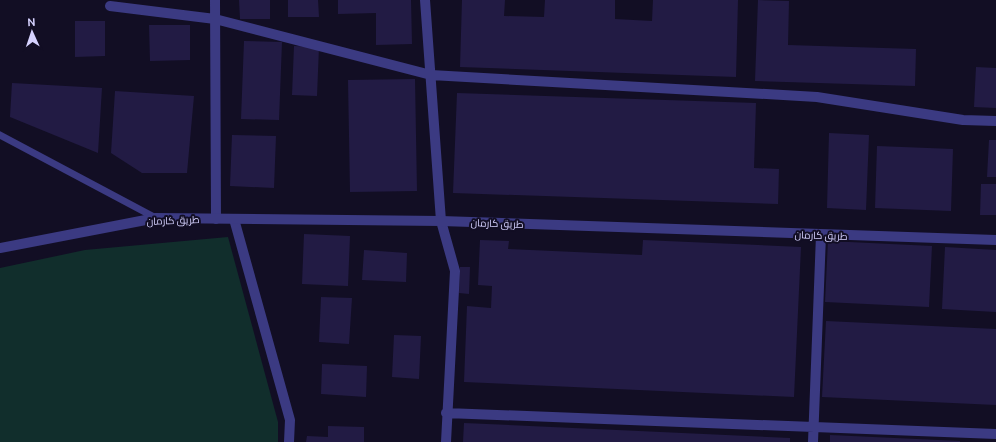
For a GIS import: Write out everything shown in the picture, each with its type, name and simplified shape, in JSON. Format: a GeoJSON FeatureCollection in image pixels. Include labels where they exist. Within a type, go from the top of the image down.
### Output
{"type":"FeatureCollection","features":[{"type":"Feature","properties":{"kind":"street"},"geometry":{"type":"LineString","coordinates":[[215,0],[216,219]]}},
{"type":"Feature","properties":{"kind":"street"},"geometry":{"type":"LineString","coordinates":[[425,0],[441,221],[455,271],[446,413],[446,442]]}},
{"type":"Feature","properties":{"kind":"street"},"geometry":{"type":"LineString","coordinates":[[110,6],[215,19],[431,75],[817,97],[963,120],[996,121]]}},
{"type":"Feature","properties":{"kind":"street","name":"طريق كارمان"},"geometry":{"type":"LineString","coordinates":[[0,248],[156,218],[441,221],[996,240]]}},
{"type":"Feature","properties":{"kind":"street"},"geometry":{"type":"LineString","coordinates":[[234,219],[290,420],[289,442]]}},
{"type":"Feature","properties":{"kind":"street"},"geometry":{"type":"LineString","coordinates":[[813,442],[821,235]]}},
{"type":"Feature","properties":{"kind":"street"},"geometry":{"type":"LineString","coordinates":[[446,413],[996,434]]}},
{"type":"Feature","properties":{"kind":"lane"},"geometry":{"type":"LineString","coordinates":[[0,135],[156,218]]}},
{"type":"Feature","properties":{"kind":"green space"},"geometry":{"type":"Polygon","coordinates":[[[228,237],[278,422],[278,442],[0,442],[0,268],[85,250],[228,237]]]}},
{"type":"Feature","properties":{"kind":"building"},"geometry":{"type":"Polygon","coordinates":[[[239,0],[270,0],[270,19],[240,19],[239,0]]]}},
{"type":"Feature","properties":{"kind":"building"},"geometry":{"type":"Polygon","coordinates":[[[288,0],[318,0],[319,17],[288,17],[288,0]]]}},
{"type":"Feature","properties":{"kind":"building"},"geometry":{"type":"Polygon","coordinates":[[[338,0],[411,0],[412,44],[376,45],[376,13],[338,14],[338,0]]]}},
{"type":"Feature","properties":{"kind":"building"},"geometry":{"type":"Polygon","coordinates":[[[462,0],[505,0],[504,16],[544,17],[545,0],[615,0],[615,19],[652,21],[653,0],[738,0],[736,77],[460,67],[462,0]]]}},
{"type":"Feature","properties":{"kind":"building"},"geometry":{"type":"Polygon","coordinates":[[[758,0],[789,1],[788,45],[916,49],[915,86],[755,81],[758,0]]]}},
{"type":"Feature","properties":{"kind":"building"},"geometry":{"type":"Polygon","coordinates":[[[75,21],[105,21],[105,56],[75,57],[75,21]]]}},
{"type":"Feature","properties":{"kind":"building"},"geometry":{"type":"Polygon","coordinates":[[[149,25],[190,25],[190,60],[150,61],[149,25]]]}},
{"type":"Feature","properties":{"kind":"building"},"geometry":{"type":"Polygon","coordinates":[[[244,41],[282,42],[279,120],[241,119],[244,41]]]}},
{"type":"Feature","properties":{"kind":"building"},"geometry":{"type":"Polygon","coordinates":[[[294,46],[319,47],[317,96],[292,95],[294,46]]]}},
{"type":"Feature","properties":{"kind":"building"},"geometry":{"type":"Polygon","coordinates":[[[976,67],[996,68],[996,108],[974,107],[976,67]]]}},
{"type":"Feature","properties":{"kind":"building"},"geometry":{"type":"Polygon","coordinates":[[[415,79],[417,191],[350,192],[348,80],[415,79]]]}},
{"type":"Feature","properties":{"kind":"building"},"geometry":{"type":"Polygon","coordinates":[[[12,83],[102,88],[98,153],[10,117],[12,83]]]}},
{"type":"Feature","properties":{"kind":"building"},"geometry":{"type":"Polygon","coordinates":[[[115,91],[194,96],[187,173],[142,173],[111,153],[115,91]]]}},
{"type":"Feature","properties":{"kind":"building"},"geometry":{"type":"Polygon","coordinates":[[[457,93],[756,103],[754,168],[779,169],[778,204],[453,193],[457,93]]]}},
{"type":"Feature","properties":{"kind":"building"},"geometry":{"type":"Polygon","coordinates":[[[829,133],[869,135],[866,210],[827,208],[829,133]]]}},
{"type":"Feature","properties":{"kind":"building"},"geometry":{"type":"Polygon","coordinates":[[[232,135],[276,136],[274,188],[230,186],[232,135]]]}},
{"type":"Feature","properties":{"kind":"building"},"geometry":{"type":"Polygon","coordinates":[[[989,140],[996,140],[996,177],[987,177],[989,140]]]}},
{"type":"Feature","properties":{"kind":"building"},"geometry":{"type":"Polygon","coordinates":[[[877,146],[953,149],[951,211],[875,208],[877,146]]]}},
{"type":"Feature","properties":{"kind":"building"},"geometry":{"type":"Polygon","coordinates":[[[981,184],[996,184],[996,215],[980,215],[981,184]]]}},
{"type":"Feature","properties":{"kind":"building"},"geometry":{"type":"Polygon","coordinates":[[[304,234],[350,236],[348,286],[302,284],[304,234]]]}},
{"type":"Feature","properties":{"kind":"building"},"geometry":{"type":"Polygon","coordinates":[[[480,240],[509,241],[508,249],[642,255],[643,240],[801,247],[794,397],[464,382],[467,306],[491,308],[492,286],[478,285],[480,240]]]}},
{"type":"Feature","properties":{"kind":"building"},"geometry":{"type":"Polygon","coordinates":[[[828,241],[932,246],[929,307],[825,302],[828,241]]]}},
{"type":"Feature","properties":{"kind":"building"},"geometry":{"type":"Polygon","coordinates":[[[945,247],[996,250],[996,312],[942,309],[945,247]]]}},
{"type":"Feature","properties":{"kind":"building"},"geometry":{"type":"Polygon","coordinates":[[[364,250],[407,253],[406,282],[362,280],[364,250]]]}},
{"type":"Feature","properties":{"kind":"building"},"geometry":{"type":"Polygon","coordinates":[[[460,267],[470,267],[469,294],[459,293],[460,267]]]}},
{"type":"Feature","properties":{"kind":"building"},"geometry":{"type":"Polygon","coordinates":[[[321,297],[352,298],[349,344],[319,342],[321,297]]]}},
{"type":"Feature","properties":{"kind":"building"},"geometry":{"type":"Polygon","coordinates":[[[826,321],[996,329],[996,405],[822,397],[826,321]]]}},
{"type":"Feature","properties":{"kind":"building"},"geometry":{"type":"Polygon","coordinates":[[[394,335],[421,336],[419,379],[392,377],[394,335]]]}},
{"type":"Feature","properties":{"kind":"building"},"geometry":{"type":"Polygon","coordinates":[[[322,364],[367,366],[366,397],[321,394],[322,364]]]}},
{"type":"Feature","properties":{"kind":"building"},"geometry":{"type":"Polygon","coordinates":[[[464,423],[790,438],[790,442],[463,442],[464,423]]]}},
{"type":"Feature","properties":{"kind":"building"},"geometry":{"type":"Polygon","coordinates":[[[328,426],[364,427],[364,442],[306,442],[307,436],[328,437],[328,426]]]}},
{"type":"Feature","properties":{"kind":"building"},"geometry":{"type":"Polygon","coordinates":[[[830,435],[960,441],[960,442],[830,442],[830,435]]]}}]}
